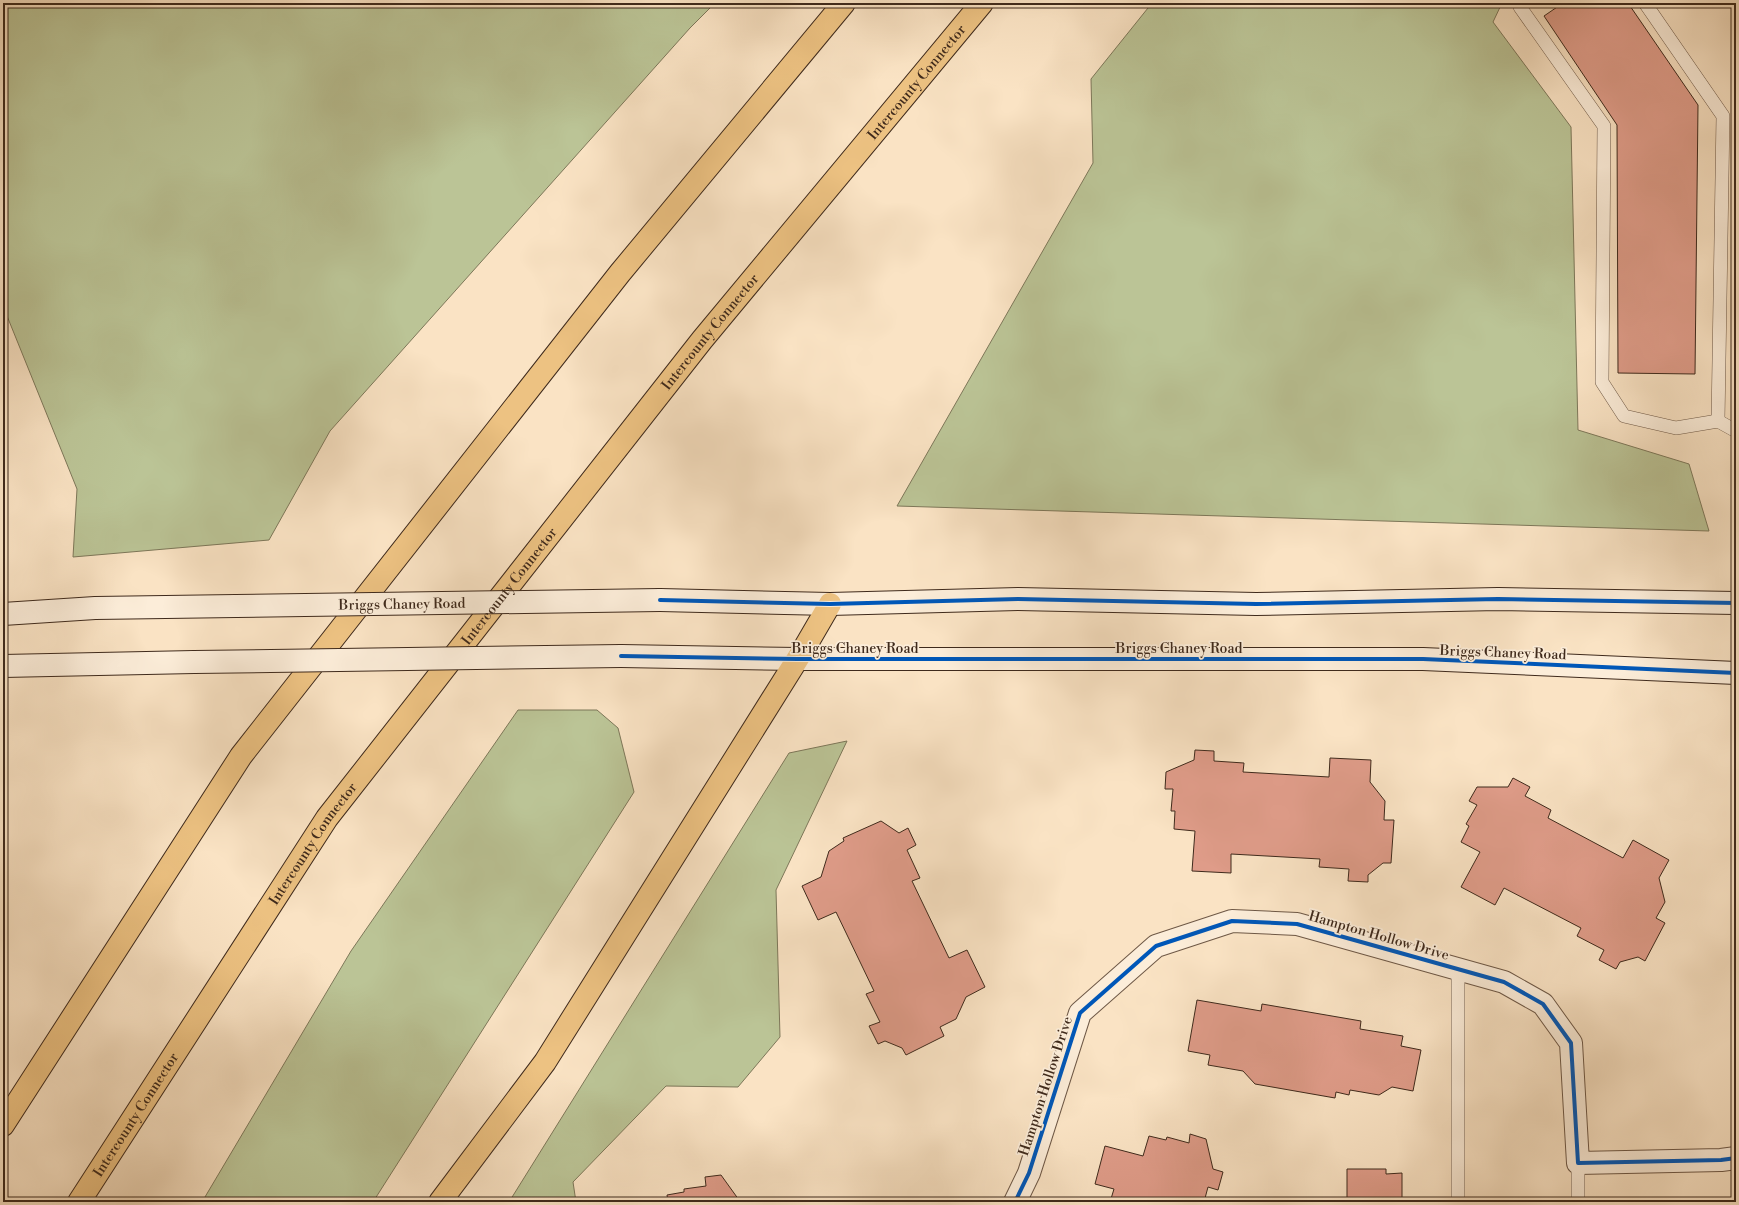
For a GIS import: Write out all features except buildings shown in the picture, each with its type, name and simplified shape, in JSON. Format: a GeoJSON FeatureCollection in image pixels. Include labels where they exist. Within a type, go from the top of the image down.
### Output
{"type":"FeatureCollection","features":[{"type":"Feature","properties":{"kind":"highway"},"geometry":{"type":"LineString","coordinates":[[3,1124],[240,756],[620,273],[844,3]]}},
{"type":"Feature","properties":{"kind":"highway","name":"Intercounty Connector"},"geometry":{"type":"LineString","coordinates":[[80,1202],[327,818],[702,340],[982,3]]}},
{"type":"Feature","properties":{"kind":"highway"},"geometry":{"type":"LineString","coordinates":[[440,1202],[545,1062],[798,659],[830,604]]}},
{"type":"Feature","properties":{"kind":"main road","name":"Briggs Chaney Road"},"geometry":{"type":"LineString","coordinates":[[3,614],[95,608],[660,600],[830,604],[1018,599],[1256,604],[1498,599],[1736,603]]}},
{"type":"Feature","properties":{"kind":"main road","name":"Briggs Chaney Road"},"geometry":{"type":"LineString","coordinates":[[3,666],[621,656],[798,659],[1422,659],[1736,673]]}},
{"type":"Feature","properties":{"kind":"main road","name":"Hampton Hollow Drive"},"geometry":{"type":"LineString","coordinates":[[1015,1202],[1029,1173],[1080,1013],[1156,946],[1232,921],[1297,924],[1504,982],[1543,1004],[1571,1043],[1578,1163]]}},
{"type":"Feature","properties":{"kind":"main road"},"geometry":{"type":"LineString","coordinates":[[1578,1163],[1721,1160],[1736,1158]]}},
{"type":"Feature","properties":{"kind":"lane"},"geometry":{"type":"LineString","coordinates":[[1521,3],[1520,7],[1604,126],[1602,382],[1624,416],[1676,428],[1718,421],[1736,431]]}},
{"type":"Feature","properties":{"kind":"lane"},"geometry":{"type":"LineString","coordinates":[[1645,3],[1723,116],[1718,421]]}},
{"type":"Feature","properties":{"kind":"lane"},"geometry":{"type":"LineString","coordinates":[[1458,969],[1458,1202]]}},
{"type":"Feature","properties":{"kind":"lane"},"geometry":{"type":"LineString","coordinates":[[1578,1163],[1578,1202]]}},
{"type":"Feature","properties":{"kind":"green space"},"geometry":{"type":"Polygon","coordinates":[[[3,3],[715,3],[690,28],[330,431],[269,540],[73,557],[77,489],[3,306],[3,3]]]}},
{"type":"Feature","properties":{"kind":"green space"},"geometry":{"type":"Polygon","coordinates":[[[1152,3],[1502,3],[1493,22],[1571,127],[1578,430],[1689,464],[1709,531],[897,506],[1093,163],[1091,79],[1152,3]]]}},
{"type":"Feature","properties":{"kind":"green space"},"geometry":{"type":"Polygon","coordinates":[[[518,710],[597,710],[618,728],[634,792],[373,1202],[202,1202],[351,951],[518,710]]]}},
{"type":"Feature","properties":{"kind":"green space"},"geometry":{"type":"Polygon","coordinates":[[[847,741],[776,890],[780,1037],[738,1087],[666,1086],[573,1182],[576,1202],[509,1202],[789,753],[847,741]]]}},
{"type":"Feature","properties":{"kind":"cycle path"},"geometry":{"type":"LineString","coordinates":[[660,600],[830,604],[1018,599],[1256,604],[1498,599],[1736,603]]}},
{"type":"Feature","properties":{"kind":"cycle path"},"geometry":{"type":"LineString","coordinates":[[621,656],[798,659],[1423,659],[1736,673]]}},
{"type":"Feature","properties":{"kind":"cycle path"},"geometry":{"type":"LineString","coordinates":[[1015,1202],[1029,1173],[1080,1013],[1156,946],[1232,921],[1297,924],[1504,982],[1543,1004],[1571,1043],[1578,1163],[1721,1160],[1736,1158]]}}]}
